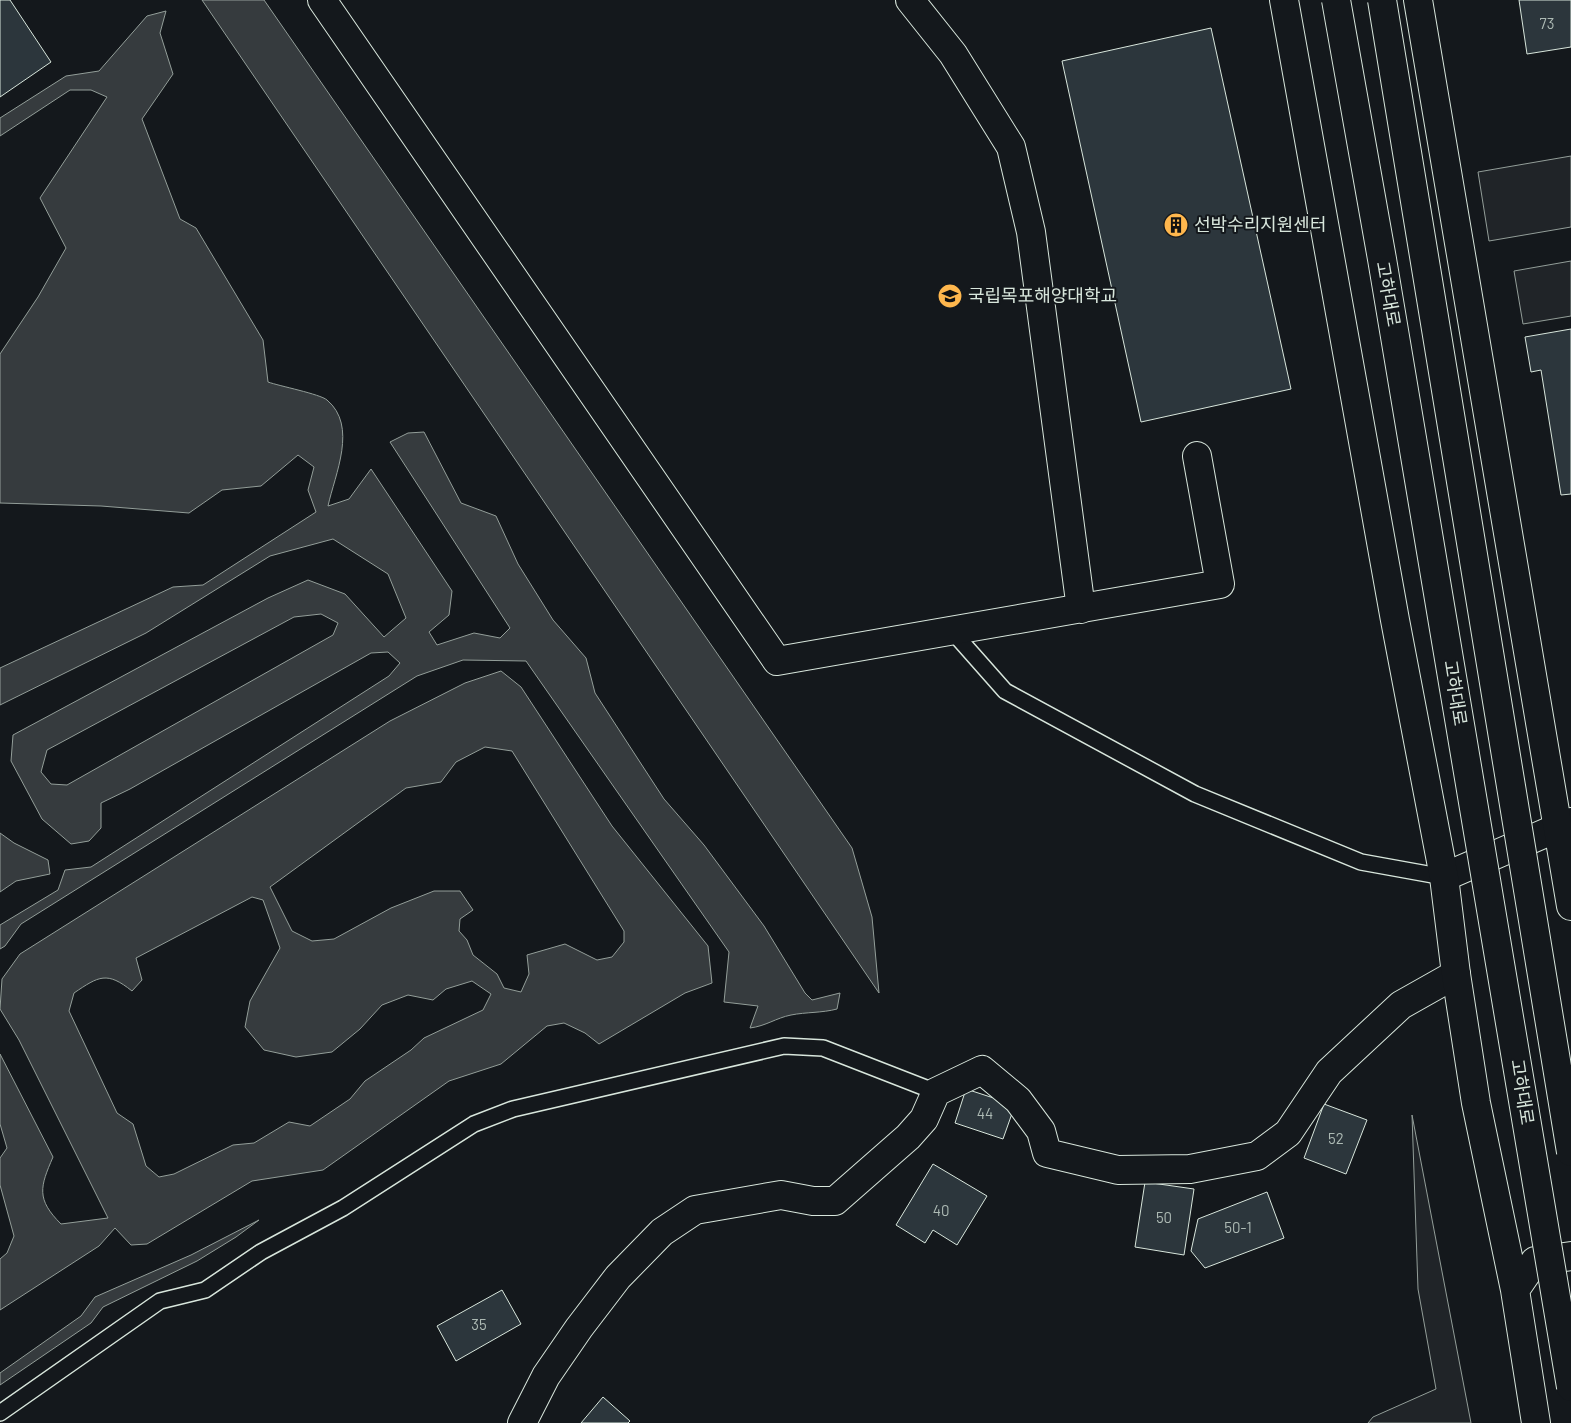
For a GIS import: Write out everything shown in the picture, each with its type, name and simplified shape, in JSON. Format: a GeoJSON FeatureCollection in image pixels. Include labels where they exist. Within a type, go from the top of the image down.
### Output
{"type":"FeatureCollection","features":[{"type":"Feature","properties":{"kind":"main road"},"geometry":{"type":"LineString","coordinates":[[322,0],[777,661],[1220,584],[1197,456]]}},
{"type":"Feature","properties":{"kind":"main road"},"geometry":{"type":"LineString","coordinates":[[910,0],[953,54],[1011,147],[1031,232],[1081,609]]}},
{"type":"Feature","properties":{"kind":"main road"},"geometry":{"type":"LineString","coordinates":[[1284,0],[1395,620],[1444,877],[1456,974],[1476,1103],[1515,1290],[1536,1423]]}},
{"type":"Feature","properties":{"kind":"main road","name":"고하대로"},"geometry":{"type":"LineString","coordinates":[[1336,0],[1382,258],[1571,1387]]}},
{"type":"Feature","properties":{"kind":"main road"},"geometry":{"type":"LineString","coordinates":[[1382,0],[1571,1152]]}},
{"type":"Feature","properties":{"kind":"main road"},"geometry":{"type":"LineString","coordinates":[[1418,0],[1564,824],[1571,906]]}},
{"type":"Feature","properties":{"kind":"main road"},"geometry":{"type":"LineString","coordinates":[[1444,877],[1564,824]]}},
{"type":"Feature","properties":{"kind":"main road"},"geometry":{"type":"LineString","coordinates":[[522,1423],[546,1376],[578,1328],[618,1277],[662,1232],[695,1210],[781,1195],[813,1201],[834,1201],[908,1138],[924,1119],[936,1092],[982,1070],[1018,1100],[1041,1131],[1047,1153],[1118,1170],[1190,1169],[1257,1156],[1288,1133],[1329,1072],[1401,1005],[1456,974]]}},
{"type":"Feature","properties":{"kind":"main road"},"geometry":{"type":"LineString","coordinates":[[1515,1290],[1535,1262],[1571,1256]]}},
{"type":"Feature","properties":{"kind":"lane"},"geometry":{"type":"LineString","coordinates":[[952,631],[1005,691],[1195,794],[1361,862],[1444,877]]}},
{"type":"Feature","properties":{"kind":"lane"},"geometry":{"type":"LineString","coordinates":[[0,1413],[160,1301],[205,1290],[260,1252],[344,1208],[474,1124],[513,1109],[784,1046],[823,1048],[936,1092]]}},
{"type":"Feature","properties":{"kind":"shaded area"},"geometry":{"type":"Polygon","coordinates":[[[202,0],[264,0],[852,848],[872,917],[879,993],[202,0]]]}},
{"type":"Feature","properties":{"kind":"shaded area"},"geometry":{"type":"Polygon","coordinates":[[[166,11],[160,33],[173,74],[142,119],[180,219],[196,228],[263,340],[268,382],[327,400],[336,411],[341,423],[342,451],[328,506],[349,499],[371,469],[452,591],[449,615],[429,632],[437,645],[474,633],[500,638],[510,628],[390,442],[408,433],[424,432],[461,503],[496,516],[518,564],[553,620],[586,658],[595,693],[664,799],[704,845],[764,926],[805,993],[812,1000],[840,993],[837,1009],[791,1015],[750,1028],[758,1006],[724,1002],[729,952],[526,661],[463,660],[417,676],[21,924],[5,946],[0,949],[0,925],[58,890],[65,870],[91,867],[389,676],[400,663],[388,652],[371,653],[130,789],[101,803],[101,828],[89,841],[71,844],[42,819],[11,761],[13,735],[268,598],[308,580],[345,594],[384,637],[406,618],[388,574],[333,539],[270,556],[146,633],[0,705],[0,668],[173,587],[203,585],[316,512],[308,490],[314,467],[298,455],[261,486],[222,490],[189,513],[101,506],[0,503],[0,354],[38,297],[66,248],[40,198],[107,97],[91,90],[70,90],[0,136],[0,118],[66,76],[99,71],[147,16],[166,11]],[[321,614],[294,617],[47,750],[41,772],[51,784],[67,785],[333,635],[338,623],[321,614]]]}},
{"type":"Feature","properties":{"kind":"shaded area"},"geometry":{"type":"Polygon","coordinates":[[[1571,156],[1571,227],[1489,241],[1478,172],[1571,156]]]}},
{"type":"Feature","properties":{"kind":"shaded area"},"geometry":{"type":"Polygon","coordinates":[[[1571,261],[1571,316],[1523,324],[1514,271],[1571,261]]]}},
{"type":"Feature","properties":{"kind":"shaded area"},"geometry":{"type":"Polygon","coordinates":[[[501,671],[521,687],[612,826],[708,946],[712,983],[685,993],[599,1044],[585,1033],[564,1023],[547,1026],[501,1064],[449,1081],[323,1170],[252,1181],[147,1244],[131,1245],[115,1228],[99,1246],[0,1310],[0,1259],[7,1253],[14,1236],[0,1185],[0,1158],[7,1148],[0,1124],[0,1054],[53,1157],[43,1185],[44,1200],[47,1207],[61,1224],[108,1218],[19,1040],[0,1009],[2,979],[20,954],[390,721],[465,683],[501,671]],[[485,747],[456,762],[441,782],[406,788],[270,887],[292,931],[312,941],[334,939],[391,908],[434,891],[460,891],[473,910],[460,919],[459,931],[467,940],[473,955],[497,974],[504,988],[521,992],[529,974],[527,955],[565,944],[597,960],[612,957],[624,942],[624,931],[512,751],[485,747]],[[252,897],[136,958],[142,980],[132,991],[116,980],[103,978],[90,983],[74,993],[69,1011],[117,1113],[133,1124],[146,1166],[159,1177],[174,1174],[233,1145],[254,1143],[289,1122],[310,1126],[350,1099],[365,1081],[411,1050],[424,1038],[483,1010],[491,994],[472,981],[446,989],[433,1000],[408,995],[382,1005],[360,1029],[332,1052],[296,1057],[264,1050],[245,1027],[250,1001],[280,948],[263,900],[252,897]]]}},
{"type":"Feature","properties":{"kind":"shaded area"},"geometry":{"type":"Polygon","coordinates":[[[0,833],[14,843],[48,860],[50,874],[16,881],[0,892],[0,833]]]}},
{"type":"Feature","properties":{"kind":"shaded area"},"geometry":{"type":"Polygon","coordinates":[[[1412,1115],[1471,1423],[1368,1423],[1373,1417],[1436,1389],[1418,1289],[1412,1115]]]}},
{"type":"Feature","properties":{"kind":"shaded area"},"geometry":{"type":"Polygon","coordinates":[[[259,1220],[197,1261],[103,1307],[91,1323],[0,1385],[0,1373],[81,1316],[95,1297],[191,1255],[259,1220]]]}},
{"type":"Feature","properties":{"kind":"building"},"geometry":{"type":"Polygon","coordinates":[[[0,0],[10,0],[51,62],[0,97],[0,0]]]}},
{"type":"Feature","properties":{"kind":"building"},"geometry":{"type":"Polygon","coordinates":[[[1519,0],[1571,0],[1571,47],[1527,54],[1519,0]]]}},
{"type":"Feature","properties":{"kind":"building","name":"선박수리지원센터"},"geometry":{"type":"Polygon","coordinates":[[[1211,28],[1291,389],[1141,422],[1062,61],[1211,28]]]}},
{"type":"Feature","properties":{"kind":"building"},"geometry":{"type":"Polygon","coordinates":[[[1571,329],[1571,494],[1561,495],[1541,370],[1531,372],[1525,337],[1571,329]]]}},
{"type":"Feature","properties":{"kind":"building"},"geometry":{"type":"Polygon","coordinates":[[[966,1089],[1015,1105],[1003,1139],[955,1123],[966,1089]]]}},
{"type":"Feature","properties":{"kind":"building"},"geometry":{"type":"Polygon","coordinates":[[[1324,1104],[1367,1120],[1346,1174],[1304,1158],[1324,1104]]]}},
{"type":"Feature","properties":{"kind":"building"},"geometry":{"type":"Polygon","coordinates":[[[933,1164],[987,1196],[957,1245],[933,1230],[925,1243],[896,1225],[933,1164]]]}},
{"type":"Feature","properties":{"kind":"building"},"geometry":{"type":"Polygon","coordinates":[[[1145,1182],[1194,1189],[1184,1255],[1135,1247],[1145,1182]]]}},
{"type":"Feature","properties":{"kind":"building"},"geometry":{"type":"Polygon","coordinates":[[[1267,1192],[1284,1238],[1205,1268],[1191,1251],[1198,1219],[1267,1192]]]}},
{"type":"Feature","properties":{"kind":"building"},"geometry":{"type":"Polygon","coordinates":[[[502,1290],[521,1324],[456,1361],[437,1326],[502,1290]]]}},
{"type":"Feature","properties":{"kind":"building"},"geometry":{"type":"Polygon","coordinates":[[[603,1397],[630,1421],[628,1423],[581,1423],[603,1397]]]}},
{"type":"Feature","properties":{"kind":"place","name":"선박수리지원센터"},"geometry":{"type":"Point","coordinates":[1176,225]}},
{"type":"Feature","properties":{"kind":"place","name":"국립목포해양대학교"},"geometry":{"type":"Point","coordinates":[950,296]}}]}
